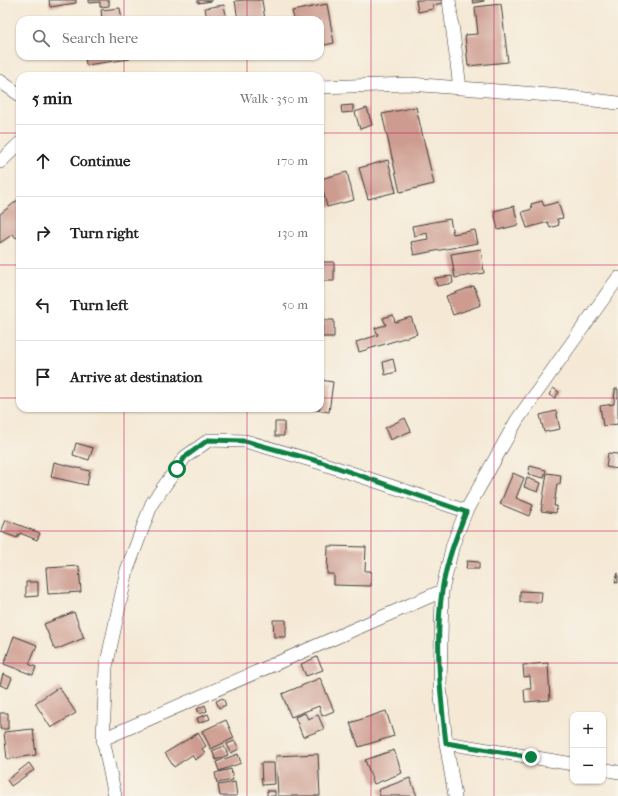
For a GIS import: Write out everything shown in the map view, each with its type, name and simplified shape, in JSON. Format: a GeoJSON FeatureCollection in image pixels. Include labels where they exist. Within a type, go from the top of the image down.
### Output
{"type":"FeatureCollection","features":[{"type":"Feature","properties":{"kind":"street"},"geometry":{"type":"LineString","coordinates":[[449,0],[460,88]]}},
{"type":"Feature","properties":{"kind":"street"},"geometry":{"type":"LineString","coordinates":[[0,81],[16,92]]}},
{"type":"Feature","properties":{"kind":"street"},"geometry":{"type":"LineString","coordinates":[[324,87],[410,84],[561,96],[618,103]]}},
{"type":"Feature","properties":{"kind":"street"},"geometry":{"type":"LineString","coordinates":[[0,162],[16,147]]}},
{"type":"Feature","properties":{"kind":"street"},"geometry":{"type":"LineString","coordinates":[[455,796],[446,743],[440,687],[442,591],[453,544],[466,512],[517,420],[618,278]]}},
{"type":"Feature","properties":{"kind":"street"},"geometry":{"type":"LineString","coordinates":[[116,796],[103,739],[106,667],[127,570],[152,503],[185,457],[208,440],[245,441],[321,462],[466,512]]}},
{"type":"Feature","properties":{"kind":"street"},"geometry":{"type":"LineString","coordinates":[[103,739],[442,591]]}},
{"type":"Feature","properties":{"kind":"street"},"geometry":{"type":"LineString","coordinates":[[446,743],[570,764]]}},
{"type":"Feature","properties":{"kind":"street"},"geometry":{"type":"LineString","coordinates":[[606,770],[618,772]]}},
{"type":"Feature","properties":{"kind":"building"},"geometry":{"type":"Polygon","coordinates":[[[49,0],[76,0],[76,3],[50,7],[49,0]]]}},
{"type":"Feature","properties":{"kind":"building"},"geometry":{"type":"Polygon","coordinates":[[[89,0],[109,0],[109,6],[100,7],[100,2],[89,3],[89,0]]]}},
{"type":"Feature","properties":{"kind":"building"},"geometry":{"type":"Polygon","coordinates":[[[198,0],[212,0],[212,1],[198,3],[198,0]]]}},
{"type":"Feature","properties":{"kind":"building"},"geometry":{"type":"Polygon","coordinates":[[[262,0],[264,16],[237,16],[235,1],[262,0]]]}},
{"type":"Feature","properties":{"kind":"building"},"geometry":{"type":"Polygon","coordinates":[[[416,0],[442,0],[443,3],[433,5],[433,9],[418,12],[416,0]]]}},
{"type":"Feature","properties":{"kind":"building"},"geometry":{"type":"Polygon","coordinates":[[[472,0],[484,0],[484,1],[473,3],[472,0]]]}},
{"type":"Feature","properties":{"kind":"building"},"geometry":{"type":"Polygon","coordinates":[[[327,4],[334,43],[324,45],[324,16],[293,16],[292,11],[327,4]]]}},
{"type":"Feature","properties":{"kind":"building"},"geometry":{"type":"Polygon","coordinates":[[[501,4],[508,62],[468,66],[465,35],[478,34],[475,7],[501,4]]]}},
{"type":"Feature","properties":{"kind":"building"},"geometry":{"type":"Polygon","coordinates":[[[224,5],[226,16],[206,16],[205,8],[224,5]]]}},
{"type":"Feature","properties":{"kind":"building"},"geometry":{"type":"Polygon","coordinates":[[[120,8],[121,16],[102,16],[101,10],[120,8]]]}},
{"type":"Feature","properties":{"kind":"building"},"geometry":{"type":"Polygon","coordinates":[[[85,60],[123,60],[86,65],[85,60]]]}},
{"type":"Feature","properties":{"kind":"building"},"geometry":{"type":"Polygon","coordinates":[[[353,105],[353,112],[342,113],[341,106],[353,105]]]}},
{"type":"Feature","properties":{"kind":"building"},"geometry":{"type":"Polygon","coordinates":[[[416,107],[434,184],[400,192],[382,114],[416,107]]]}},
{"type":"Feature","properties":{"kind":"building"},"geometry":{"type":"Polygon","coordinates":[[[367,108],[372,125],[360,129],[355,112],[367,108]]]}},
{"type":"Feature","properties":{"kind":"building"},"geometry":{"type":"Polygon","coordinates":[[[388,160],[396,192],[368,199],[359,168],[388,160]]]}},
{"type":"Feature","properties":{"kind":"building"},"geometry":{"type":"Polygon","coordinates":[[[347,172],[354,200],[327,207],[324,195],[324,178],[347,172]]]}},
{"type":"Feature","properties":{"kind":"building"},"geometry":{"type":"Polygon","coordinates":[[[542,201],[544,206],[558,202],[563,218],[557,219],[559,225],[550,228],[548,222],[527,228],[522,212],[532,209],[531,204],[542,201]]]}},
{"type":"Feature","properties":{"kind":"building"},"geometry":{"type":"Polygon","coordinates":[[[16,202],[16,238],[13,234],[0,243],[0,214],[16,202]]]}},
{"type":"Feature","properties":{"kind":"building"},"geometry":{"type":"Polygon","coordinates":[[[514,206],[518,225],[498,230],[494,211],[514,206]]]}},
{"type":"Feature","properties":{"kind":"building"},"geometry":{"type":"Polygon","coordinates":[[[450,219],[453,234],[475,230],[478,243],[414,255],[411,242],[428,239],[427,233],[414,236],[412,226],[450,219]]]}},
{"type":"Feature","properties":{"kind":"building"},"geometry":{"type":"Polygon","coordinates":[[[481,249],[484,273],[455,278],[451,254],[481,249]]]}},
{"type":"Feature","properties":{"kind":"building"},"geometry":{"type":"Polygon","coordinates":[[[324,262],[334,262],[334,281],[324,281],[324,262]]]}},
{"type":"Feature","properties":{"kind":"building"},"geometry":{"type":"Polygon","coordinates":[[[452,276],[453,283],[437,286],[435,278],[452,276]]]}},
{"type":"Feature","properties":{"kind":"building"},"geometry":{"type":"Polygon","coordinates":[[[474,286],[481,305],[453,315],[446,296],[474,286]]]}},
{"type":"Feature","properties":{"kind":"building"},"geometry":{"type":"Polygon","coordinates":[[[393,315],[395,322],[411,317],[417,334],[359,352],[356,342],[378,335],[375,328],[386,325],[383,318],[393,315]]]}},
{"type":"Feature","properties":{"kind":"building"},"geometry":{"type":"Polygon","coordinates":[[[324,320],[334,320],[334,337],[324,337],[324,320]]]}},
{"type":"Feature","properties":{"kind":"building"},"geometry":{"type":"Polygon","coordinates":[[[393,359],[396,372],[385,375],[383,362],[393,359]]]}},
{"type":"Feature","properties":{"kind":"building"},"geometry":{"type":"Polygon","coordinates":[[[324,381],[333,382],[329,412],[324,411],[324,381]]]}},
{"type":"Feature","properties":{"kind":"building"},"geometry":{"type":"Polygon","coordinates":[[[553,388],[559,392],[555,398],[549,395],[553,388]]]}},
{"type":"Feature","properties":{"kind":"building"},"geometry":{"type":"Polygon","coordinates":[[[615,389],[618,389],[618,424],[603,426],[600,406],[614,404],[615,389]]]}},
{"type":"Feature","properties":{"kind":"building"},"geometry":{"type":"Polygon","coordinates":[[[556,411],[560,429],[544,432],[540,415],[556,411]]]}},
{"type":"Feature","properties":{"kind":"building"},"geometry":{"type":"Polygon","coordinates":[[[405,418],[411,431],[390,440],[385,428],[405,418]]]}},
{"type":"Feature","properties":{"kind":"building"},"geometry":{"type":"Polygon","coordinates":[[[275,422],[284,422],[284,436],[275,436],[275,422]]]}},
{"type":"Feature","properties":{"kind":"building"},"geometry":{"type":"Polygon","coordinates":[[[76,443],[93,448],[89,460],[73,455],[76,443]]]}},
{"type":"Feature","properties":{"kind":"building"},"geometry":{"type":"Polygon","coordinates":[[[608,453],[618,454],[618,469],[606,467],[608,453]]]}},
{"type":"Feature","properties":{"kind":"building"},"geometry":{"type":"Polygon","coordinates":[[[54,462],[90,471],[87,485],[51,477],[54,462]]]}},
{"type":"Feature","properties":{"kind":"building"},"geometry":{"type":"Polygon","coordinates":[[[530,466],[546,470],[544,478],[528,474],[530,466]]]}},
{"type":"Feature","properties":{"kind":"building"},"geometry":{"type":"Polygon","coordinates":[[[513,473],[524,478],[516,498],[533,505],[529,516],[500,504],[513,473]]]}},
{"type":"Feature","properties":{"kind":"building"},"geometry":{"type":"Polygon","coordinates":[[[547,473],[561,475],[560,484],[557,484],[554,506],[557,506],[556,513],[541,511],[547,473]]]}},
{"type":"Feature","properties":{"kind":"building"},"geometry":{"type":"Polygon","coordinates":[[[527,478],[541,483],[538,492],[524,487],[527,478]]]}},
{"type":"Feature","properties":{"kind":"building"},"geometry":{"type":"Polygon","coordinates":[[[6,520],[40,533],[37,540],[20,533],[17,538],[1,532],[6,520]]]}},
{"type":"Feature","properties":{"kind":"building"},"geometry":{"type":"Polygon","coordinates":[[[328,546],[366,547],[365,571],[371,571],[371,586],[334,585],[334,574],[327,574],[328,546]]]}},
{"type":"Feature","properties":{"kind":"building"},"geometry":{"type":"Polygon","coordinates":[[[467,561],[479,562],[479,569],[466,569],[467,561]]]}},
{"type":"Feature","properties":{"kind":"building"},"geometry":{"type":"Polygon","coordinates":[[[79,566],[81,592],[48,594],[46,568],[79,566]]]}},
{"type":"Feature","properties":{"kind":"building"},"geometry":{"type":"Polygon","coordinates":[[[618,573],[618,583],[615,582],[618,573]]]}},
{"type":"Feature","properties":{"kind":"building"},"geometry":{"type":"Polygon","coordinates":[[[26,582],[38,582],[38,596],[26,597],[26,582]]]}},
{"type":"Feature","properties":{"kind":"building"},"geometry":{"type":"Polygon","coordinates":[[[520,591],[542,592],[541,602],[520,602],[520,591]]]}},
{"type":"Feature","properties":{"kind":"building"},"geometry":{"type":"Polygon","coordinates":[[[74,612],[84,638],[55,650],[44,624],[74,612]]]}},
{"type":"Feature","properties":{"kind":"building"},"geometry":{"type":"Polygon","coordinates":[[[273,620],[286,620],[286,637],[274,637],[273,620]]]}},
{"type":"Feature","properties":{"kind":"building"},"geometry":{"type":"Polygon","coordinates":[[[14,636],[37,645],[29,664],[36,667],[33,675],[4,664],[14,636]]]}},
{"type":"Feature","properties":{"kind":"building"},"geometry":{"type":"Polygon","coordinates":[[[317,657],[323,670],[306,676],[301,664],[317,657]]]}},
{"type":"Feature","properties":{"kind":"building"},"geometry":{"type":"Polygon","coordinates":[[[548,663],[550,700],[525,702],[524,689],[531,689],[530,676],[524,677],[523,665],[548,663]]]}},
{"type":"Feature","properties":{"kind":"building"},"geometry":{"type":"Polygon","coordinates":[[[3,674],[12,678],[8,688],[0,685],[3,674]]]}},
{"type":"Feature","properties":{"kind":"building"},"geometry":{"type":"Polygon","coordinates":[[[320,678],[334,711],[322,716],[319,706],[291,717],[282,694],[320,678]]]}},
{"type":"Feature","properties":{"kind":"building"},"geometry":{"type":"Polygon","coordinates":[[[59,687],[76,713],[51,728],[35,703],[59,687]]]}},
{"type":"Feature","properties":{"kind":"building"},"geometry":{"type":"Polygon","coordinates":[[[223,698],[226,705],[219,708],[216,701],[223,698]]]}},
{"type":"Feature","properties":{"kind":"building"},"geometry":{"type":"Polygon","coordinates":[[[205,705],[207,711],[200,714],[197,709],[205,705]]]}},
{"type":"Feature","properties":{"kind":"building"},"geometry":{"type":"Polygon","coordinates":[[[386,711],[394,736],[359,747],[350,723],[386,711]]]}},
{"type":"Feature","properties":{"kind":"building"},"geometry":{"type":"Polygon","coordinates":[[[0,713],[8,713],[8,729],[0,729],[0,713]]]}},
{"type":"Feature","properties":{"kind":"building"},"geometry":{"type":"Polygon","coordinates":[[[305,713],[308,719],[318,715],[324,729],[303,737],[295,717],[305,713]]]}},
{"type":"Feature","properties":{"kind":"building"},"geometry":{"type":"Polygon","coordinates":[[[208,714],[210,719],[199,723],[197,718],[208,714]]]}},
{"type":"Feature","properties":{"kind":"building"},"geometry":{"type":"Polygon","coordinates":[[[226,720],[234,738],[211,749],[202,731],[226,720]]]}},
{"type":"Feature","properties":{"kind":"building"},"geometry":{"type":"Polygon","coordinates":[[[33,729],[36,755],[7,759],[4,732],[33,729]]]}},
{"type":"Feature","properties":{"kind":"building"},"geometry":{"type":"Polygon","coordinates":[[[198,733],[206,746],[202,749],[205,753],[195,760],[192,755],[174,767],[165,753],[198,733]]]}},
{"type":"Feature","properties":{"kind":"building"},"geometry":{"type":"Polygon","coordinates":[[[235,741],[239,749],[231,753],[227,744],[235,741]]]}},
{"type":"Feature","properties":{"kind":"building"},"geometry":{"type":"Polygon","coordinates":[[[224,746],[228,755],[216,760],[212,751],[224,746]]]}},
{"type":"Feature","properties":{"kind":"building"},"geometry":{"type":"Polygon","coordinates":[[[394,750],[402,773],[374,784],[365,760],[394,750]]]}},
{"type":"Feature","properties":{"kind":"building"},"geometry":{"type":"Polygon","coordinates":[[[238,754],[241,763],[219,771],[216,762],[238,754]]]}},
{"type":"Feature","properties":{"kind":"building"},"geometry":{"type":"Polygon","coordinates":[[[318,754],[320,796],[278,796],[276,756],[318,754]]]}},
{"type":"Feature","properties":{"kind":"building"},"geometry":{"type":"Polygon","coordinates":[[[29,763],[34,770],[11,786],[7,780],[29,763]]]}},
{"type":"Feature","properties":{"kind":"building"},"geometry":{"type":"Polygon","coordinates":[[[261,763],[274,763],[275,784],[262,785],[261,763]]]}},
{"type":"Feature","properties":{"kind":"building"},"geometry":{"type":"Polygon","coordinates":[[[231,769],[233,780],[217,783],[215,773],[231,769]]]}},
{"type":"Feature","properties":{"kind":"building"},"geometry":{"type":"Polygon","coordinates":[[[410,778],[417,796],[380,796],[378,790],[410,778]]]}},
{"type":"Feature","properties":{"kind":"building"},"geometry":{"type":"Polygon","coordinates":[[[235,782],[237,796],[220,796],[218,785],[235,782]]]}},
{"type":"Feature","properties":{"kind":"building"},"geometry":{"type":"Polygon","coordinates":[[[267,791],[275,791],[275,796],[267,796],[267,791]]]}},
{"type":"Feature","properties":{"kind":"route"},"geometry":{"type":"LineString","coordinates":[[177,469],[185,457],[208,440],[245,441],[321,462],[466,512],[453,544],[442,591],[440,687],[446,743],[531,757]]}}]}
